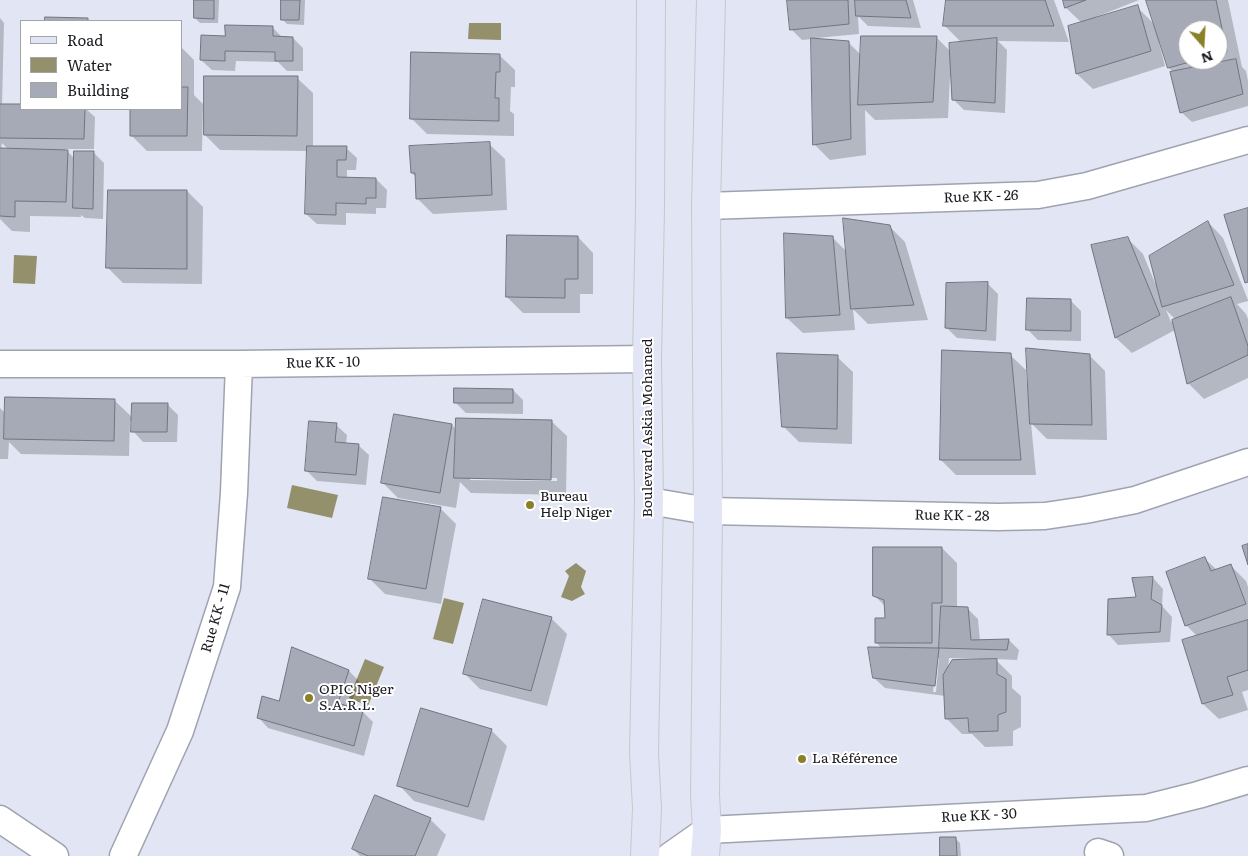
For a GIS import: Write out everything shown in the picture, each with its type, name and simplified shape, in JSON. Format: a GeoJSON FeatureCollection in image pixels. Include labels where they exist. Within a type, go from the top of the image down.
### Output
{"type":"FeatureCollection","features":[{"type":"Feature","properties":{"kind":"main road","name":"Boulevard Askia Mohamed"},"geometry":{"type":"LineString","coordinates":[[646,856],[647,808],[644,753],[649,501],[647,359],[651,0]]}},
{"type":"Feature","properties":{"kind":"main road"},"geometry":{"type":"LineString","coordinates":[[706,843],[708,511],[706,206],[711,0]]}},
{"type":"Feature","properties":{"kind":"street","name":"Rue KK - 26"},"geometry":{"type":"LineString","coordinates":[[706,206],[1038,195],[1087,186],[1248,140]]}},
{"type":"Feature","properties":{"kind":"street","name":"Rue KK - 10"},"geometry":{"type":"LineString","coordinates":[[0,364],[239,364],[647,359]]}},
{"type":"Feature","properties":{"kind":"street","name":"Rue KK - 11"},"geometry":{"type":"LineString","coordinates":[[123,856],[180,731],[227,587],[234,493],[239,364]]}},
{"type":"Feature","properties":{"kind":"street","name":"Rue KK - 28"},"geometry":{"type":"LineString","coordinates":[[649,501],[708,511],[998,517],[1045,516],[1135,500],[1248,462]]}},
{"type":"Feature","properties":{"kind":"street","name":"Rue KK - 30"},"geometry":{"type":"LineString","coordinates":[[706,843],[1146,808],[1248,780]]}},
{"type":"Feature","properties":{"kind":"street"},"geometry":{"type":"LineString","coordinates":[[0,819],[55,856]]}},
{"type":"Feature","properties":{"kind":"street"},"geometry":{"type":"LineString","coordinates":[[670,856],[706,843]]}},
{"type":"Feature","properties":{"kind":"street"},"geometry":{"type":"LineString","coordinates":[[1100,856],[1098,852],[1110,856]]}},
{"type":"Feature","properties":{"kind":"water"},"geometry":{"type":"Polygon","coordinates":[[[469,23],[501,23],[501,40],[468,39],[469,23]]]}},
{"type":"Feature","properties":{"kind":"water"},"geometry":{"type":"Polygon","coordinates":[[[14,255],[37,256],[35,284],[13,283],[14,255]]]}},
{"type":"Feature","properties":{"kind":"water"},"geometry":{"type":"Polygon","coordinates":[[[292,485],[338,495],[332,518],[287,508],[292,485]]]}},
{"type":"Feature","properties":{"kind":"water"},"geometry":{"type":"Polygon","coordinates":[[[576,563],[586,571],[581,587],[585,594],[572,601],[561,597],[569,576],[565,571],[576,563]]]}},
{"type":"Feature","properties":{"kind":"water"},"geometry":{"type":"Polygon","coordinates":[[[444,598],[464,603],[453,644],[433,639],[444,598]]]}},
{"type":"Feature","properties":{"kind":"water"},"geometry":{"type":"Polygon","coordinates":[[[365,659],[384,667],[368,706],[349,698],[365,659]]]}},
{"type":"Feature","properties":{"kind":"building"},"geometry":{"type":"Polygon","coordinates":[[[194,0],[214,0],[214,19],[194,18],[194,0]]]}},
{"type":"Feature","properties":{"kind":"building"},"geometry":{"type":"Polygon","coordinates":[[[281,0],[300,0],[299,20],[281,20],[281,0]]]}},
{"type":"Feature","properties":{"kind":"building"},"geometry":{"type":"Polygon","coordinates":[[[787,0],[848,0],[849,24],[790,30],[787,0]]]}},
{"type":"Feature","properties":{"kind":"building"},"geometry":{"type":"Polygon","coordinates":[[[855,0],[906,0],[911,18],[856,16],[855,0]]]}},
{"type":"Feature","properties":{"kind":"building"},"geometry":{"type":"Polygon","coordinates":[[[946,0],[1045,0],[1054,26],[943,26],[946,0]]]}},
{"type":"Feature","properties":{"kind":"building"},"geometry":{"type":"Polygon","coordinates":[[[1063,0],[1086,0],[1065,8],[1063,0]]]}},
{"type":"Feature","properties":{"kind":"building"},"geometry":{"type":"Polygon","coordinates":[[[1146,0],[1216,0],[1220,20],[1178,20],[1178,65],[1168,68],[1146,0]]]}},
{"type":"Feature","properties":{"kind":"building"},"geometry":{"type":"Polygon","coordinates":[[[1138,5],[1151,51],[1076,74],[1068,26],[1138,5]]]}},
{"type":"Feature","properties":{"kind":"building"},"geometry":{"type":"Polygon","coordinates":[[[45,17],[88,18],[88,20],[45,20],[45,17]]]}},
{"type":"Feature","properties":{"kind":"building"},"geometry":{"type":"Polygon","coordinates":[[[225,25],[273,26],[273,36],[293,37],[293,61],[275,61],[275,52],[225,51],[225,61],[200,60],[201,35],[225,36],[225,25]]]}},
{"type":"Feature","properties":{"kind":"building"},"geometry":{"type":"Polygon","coordinates":[[[861,36],[937,36],[933,102],[858,105],[861,36]]]}},
{"type":"Feature","properties":{"kind":"building"},"geometry":{"type":"Polygon","coordinates":[[[811,38],[849,41],[851,139],[813,145],[811,38]]]}},
{"type":"Feature","properties":{"kind":"building"},"geometry":{"type":"Polygon","coordinates":[[[997,38],[995,103],[952,100],[949,43],[997,38]]]}},
{"type":"Feature","properties":{"kind":"building"},"geometry":{"type":"Polygon","coordinates":[[[411,52],[500,54],[500,72],[496,72],[495,98],[499,98],[499,121],[410,119],[411,52]]]}},
{"type":"Feature","properties":{"kind":"building"},"geometry":{"type":"Polygon","coordinates":[[[1236,59],[1243,94],[1180,113],[1170,72],[1180,70],[1228,70],[1228,61],[1236,59]]]}},
{"type":"Feature","properties":{"kind":"building"},"geometry":{"type":"Polygon","coordinates":[[[204,76],[298,76],[297,136],[204,135],[204,76]]]}},
{"type":"Feature","properties":{"kind":"building"},"geometry":{"type":"Polygon","coordinates":[[[182,87],[188,87],[187,136],[130,136],[130,110],[182,110],[182,87]]]}},
{"type":"Feature","properties":{"kind":"building"},"geometry":{"type":"Polygon","coordinates":[[[0,104],[20,104],[20,110],[85,110],[84,139],[0,138],[0,104]]]}},
{"type":"Feature","properties":{"kind":"building"},"geometry":{"type":"Polygon","coordinates":[[[490,142],[492,195],[416,199],[415,173],[411,173],[409,146],[490,142]]]}},
{"type":"Feature","properties":{"kind":"building"},"geometry":{"type":"Polygon","coordinates":[[[307,146],[347,146],[346,160],[337,160],[337,177],[376,178],[376,198],[366,198],[366,204],[336,203],[336,215],[305,214],[307,146]]]}},
{"type":"Feature","properties":{"kind":"building"},"geometry":{"type":"Polygon","coordinates":[[[0,148],[68,150],[66,202],[15,201],[15,217],[0,216],[0,148]]]}},
{"type":"Feature","properties":{"kind":"building"},"geometry":{"type":"Polygon","coordinates":[[[74,151],[94,151],[93,209],[73,208],[74,151]]]}},
{"type":"Feature","properties":{"kind":"building"},"geometry":{"type":"Polygon","coordinates":[[[108,190],[187,190],[187,269],[106,268],[108,190]]]}},
{"type":"Feature","properties":{"kind":"building"},"geometry":{"type":"Polygon","coordinates":[[[1248,208],[1248,282],[1245,283],[1224,215],[1248,208]]]}},
{"type":"Feature","properties":{"kind":"building"},"geometry":{"type":"Polygon","coordinates":[[[843,218],[890,225],[914,305],[851,309],[843,218]]]}},
{"type":"Feature","properties":{"kind":"building"},"geometry":{"type":"Polygon","coordinates":[[[1208,221],[1234,285],[1162,307],[1149,256],[1208,221]]]}},
{"type":"Feature","properties":{"kind":"building"},"geometry":{"type":"Polygon","coordinates":[[[784,233],[833,236],[840,315],[786,318],[784,233]]]}},
{"type":"Feature","properties":{"kind":"building"},"geometry":{"type":"Polygon","coordinates":[[[507,235],[578,236],[578,279],[565,279],[565,298],[506,297],[507,235]]]}},
{"type":"Feature","properties":{"kind":"building"},"geometry":{"type":"Polygon","coordinates":[[[1128,237],[1160,315],[1115,338],[1091,245],[1128,237]]]}},
{"type":"Feature","properties":{"kind":"building"},"geometry":{"type":"Polygon","coordinates":[[[988,282],[986,331],[945,328],[946,283],[988,282]]]}},
{"type":"Feature","properties":{"kind":"building"},"geometry":{"type":"Polygon","coordinates":[[[1231,297],[1248,346],[1248,355],[1187,384],[1172,320],[1231,297]]]}},
{"type":"Feature","properties":{"kind":"building"},"geometry":{"type":"Polygon","coordinates":[[[1027,298],[1071,299],[1071,331],[1026,330],[1027,298]]]}},
{"type":"Feature","properties":{"kind":"building"},"geometry":{"type":"Polygon","coordinates":[[[1026,348],[1090,354],[1092,425],[1030,424],[1026,348]]]}},
{"type":"Feature","properties":{"kind":"building"},"geometry":{"type":"Polygon","coordinates":[[[942,350],[1011,353],[1021,460],[940,460],[942,350]]]}},
{"type":"Feature","properties":{"kind":"building"},"geometry":{"type":"Polygon","coordinates":[[[777,353],[838,355],[837,429],[782,427],[777,353]]]}},
{"type":"Feature","properties":{"kind":"building"},"geometry":{"type":"Polygon","coordinates":[[[454,388],[513,389],[513,403],[454,403],[454,388]]]}},
{"type":"Feature","properties":{"kind":"building"},"geometry":{"type":"Polygon","coordinates":[[[5,397],[115,399],[114,441],[4,439],[5,397]]]}},
{"type":"Feature","properties":{"kind":"building"},"geometry":{"type":"Polygon","coordinates":[[[132,403],[168,403],[167,432],[131,432],[132,403]]]}},
{"type":"Feature","properties":{"kind":"building"},"geometry":{"type":"Polygon","coordinates":[[[394,414],[452,424],[440,493],[381,483],[394,414]]]}},
{"type":"Feature","properties":{"kind":"building"},"geometry":{"type":"Polygon","coordinates":[[[456,418],[552,420],[551,480],[454,478],[456,418]]]}},
{"type":"Feature","properties":{"kind":"building"},"geometry":{"type":"Polygon","coordinates":[[[309,421],[337,423],[335,442],[359,444],[356,475],[305,471],[309,421]]]}},
{"type":"Feature","properties":{"kind":"building"},"geometry":{"type":"Polygon","coordinates":[[[383,497],[441,507],[426,589],[368,579],[383,497]]]}},
{"type":"Feature","properties":{"kind":"building"},"geometry":{"type":"Polygon","coordinates":[[[1248,544],[1248,565],[1242,546],[1248,544]]]}},
{"type":"Feature","properties":{"kind":"building"},"geometry":{"type":"Polygon","coordinates":[[[873,547],[942,547],[942,603],[932,603],[932,643],[875,643],[875,618],[885,618],[884,600],[873,596],[873,547]]]}},
{"type":"Feature","properties":{"kind":"building"},"geometry":{"type":"Polygon","coordinates":[[[1205,557],[1211,571],[1231,564],[1246,604],[1185,626],[1166,572],[1205,557]]]}},
{"type":"Feature","properties":{"kind":"building"},"geometry":{"type":"Polygon","coordinates":[[[1153,577],[1151,599],[1162,605],[1160,632],[1107,635],[1108,599],[1136,597],[1132,578],[1153,577]]]}},
{"type":"Feature","properties":{"kind":"building"},"geometry":{"type":"Polygon","coordinates":[[[483,599],[552,617],[531,691],[463,674],[483,599]]]}},
{"type":"Feature","properties":{"kind":"building"},"geometry":{"type":"Polygon","coordinates":[[[941,606],[968,607],[971,640],[1009,639],[1007,650],[939,648],[941,606]]]}},
{"type":"Feature","properties":{"kind":"building"},"geometry":{"type":"Polygon","coordinates":[[[1248,620],[1248,670],[1227,677],[1233,695],[1202,704],[1182,640],[1248,620]]]}},
{"type":"Feature","properties":{"kind":"building","name":"OPIC Niger S.A.R.L."},"geometry":{"type":"Polygon","coordinates":[[[292,647],[349,670],[338,703],[363,711],[354,746],[257,718],[262,696],[279,701],[292,647]]]}},
{"type":"Feature","properties":{"kind":"building"},"geometry":{"type":"Polygon","coordinates":[[[868,647],[939,648],[935,686],[873,678],[868,647]]]}},
{"type":"Feature","properties":{"kind":"building"},"geometry":{"type":"Polygon","coordinates":[[[997,659],[997,674],[1006,679],[1006,712],[998,715],[998,731],[969,732],[968,718],[945,719],[943,675],[952,660],[997,659]]]}},
{"type":"Feature","properties":{"kind":"building"},"geometry":{"type":"Polygon","coordinates":[[[421,708],[492,729],[468,807],[397,786],[421,708]]]}},
{"type":"Feature","properties":{"kind":"building"},"geometry":{"type":"Polygon","coordinates":[[[375,795],[431,818],[415,856],[368,856],[352,849],[375,795]]]}},
{"type":"Feature","properties":{"kind":"building"},"geometry":{"type":"Polygon","coordinates":[[[940,837],[956,837],[957,856],[940,856],[940,837]]]}},
{"type":"Feature","properties":{"kind":"place","name":"Bureau Help Niger"},"geometry":{"type":"Point","coordinates":[530,505]}},
{"type":"Feature","properties":{"kind":"place","name":"OPIC Niger S.A.R.L."},"geometry":{"type":"Point","coordinates":[309,698]}},
{"type":"Feature","properties":{"kind":"place","name":"La Référence"},"geometry":{"type":"Point","coordinates":[802,759]}}]}
